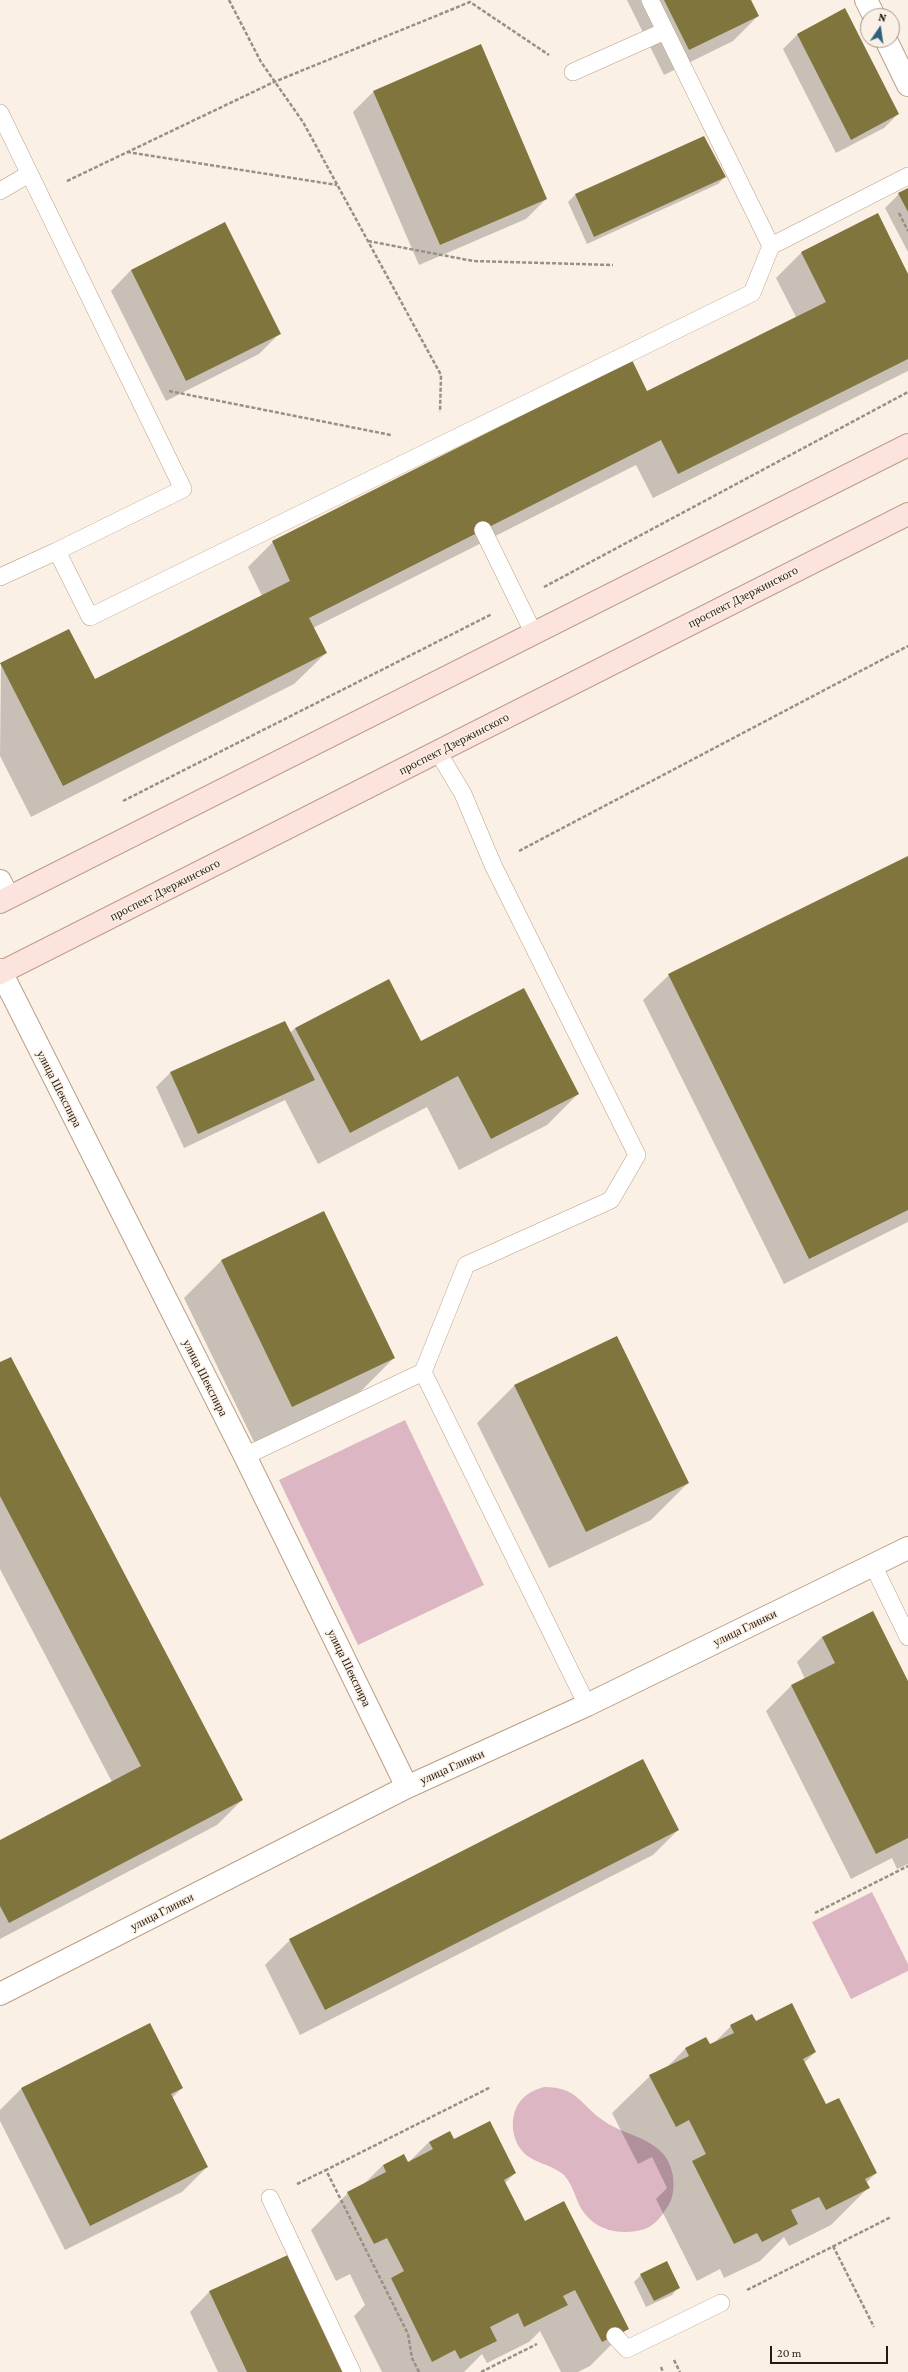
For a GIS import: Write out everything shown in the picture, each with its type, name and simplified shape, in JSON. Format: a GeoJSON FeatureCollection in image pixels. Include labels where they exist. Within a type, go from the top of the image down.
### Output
{"type":"FeatureCollection","features":[{"type":"Feature","properties":{"kind":"main road"},"geometry":{"type":"LineString","coordinates":[[3,893],[534,634],[908,445]]}},
{"type":"Feature","properties":{"kind":"main road","name":"проспект Дзержинского"},"geometry":{"type":"LineString","coordinates":[[0,972],[908,514]]}},
{"type":"Feature","properties":{"kind":"street"},"geometry":{"type":"LineString","coordinates":[[890,48],[908,85]]}},
{"type":"Feature","properties":{"kind":"street","name":"улица Шекспира"},"geometry":{"type":"LineString","coordinates":[[0,972],[245,1456],[407,1787]]}},
{"type":"Feature","properties":{"kind":"street","name":"улица Глинки"},"geometry":{"type":"LineString","coordinates":[[0,1994],[407,1787],[587,1705],[908,1548]]}},
{"type":"Feature","properties":{"kind":"lane"},"geometry":{"type":"LineString","coordinates":[[650,0],[771,246]]}},
{"type":"Feature","properties":{"kind":"lane"},"geometry":{"type":"LineString","coordinates":[[573,72],[665,31]]}},
{"type":"Feature","properties":{"kind":"lane"},"geometry":{"type":"LineString","coordinates":[[0,113],[183,489],[57,551],[0,577]]}},
{"type":"Feature","properties":{"kind":"lane"},"geometry":{"type":"LineString","coordinates":[[0,190],[29,174]]}},
{"type":"Feature","properties":{"kind":"lane"},"geometry":{"type":"LineString","coordinates":[[57,551],[90,617],[442,450],[752,293],[771,246],[908,176]]}},
{"type":"Feature","properties":{"kind":"lane"},"geometry":{"type":"LineString","coordinates":[[483,530],[534,634]]}},
{"type":"Feature","properties":{"kind":"lane"},"geometry":{"type":"LineString","coordinates":[[245,1456],[422,1372],[466,1266],[611,1200],[637,1155],[493,865],[463,794],[438,752]]}},
{"type":"Feature","properties":{"kind":"lane"},"geometry":{"type":"LineString","coordinates":[[422,1372],[587,1705]]}},
{"type":"Feature","properties":{"kind":"lane"},"geometry":{"type":"LineString","coordinates":[[873,1565],[908,1636]]}},
{"type":"Feature","properties":{"kind":"lane"},"geometry":{"type":"LineString","coordinates":[[270,2198],[352,2372]]}},
{"type":"Feature","properties":{"kind":"lane"},"geometry":{"type":"LineString","coordinates":[[615,2336],[627,2349],[721,2302]]}},
{"type":"Feature","properties":{"kind":"path"},"geometry":{"type":"LineString","coordinates":[[132,384],[442,450],[440,375],[303,122],[261,62],[229,0]]}},
{"type":"Feature","properties":{"kind":"path"},"geometry":{"type":"LineString","coordinates":[[39,195],[274,82],[470,2],[573,72]]}},
{"type":"Feature","properties":{"kind":"path"},"geometry":{"type":"LineString","coordinates":[[127,152],[337,185]]}},
{"type":"Feature","properties":{"kind":"path"},"geometry":{"type":"LineString","coordinates":[[367,241],[473,261],[613,265]]}},
{"type":"Feature","properties":{"kind":"path"},"geometry":{"type":"LineString","coordinates":[[121,803],[518,600],[908,392]]}},
{"type":"Feature","properties":{"kind":"path"},"geometry":{"type":"LineString","coordinates":[[493,865],[908,646]]}},
{"type":"Feature","properties":{"kind":"path"},"geometry":{"type":"LineString","coordinates":[[815,1913],[908,1866]]}},
{"type":"Feature","properties":{"kind":"path"},"geometry":{"type":"LineString","coordinates":[[312,2177],[491,2087]]}},
{"type":"Feature","properties":{"kind":"path"},"geometry":{"type":"LineString","coordinates":[[326,2170],[408,2334],[412,2358],[419,2372]]}},
{"type":"Feature","properties":{"kind":"path"},"geometry":{"type":"LineString","coordinates":[[721,2302],[892,2217]]}},
{"type":"Feature","properties":{"kind":"path"},"geometry":{"type":"LineString","coordinates":[[833,2246],[874,2327]]}},
{"type":"Feature","properties":{"kind":"path"},"geometry":{"type":"LineString","coordinates":[[481,2372],[537,2344]]}},
{"type":"Feature","properties":{"kind":"path"},"geometry":{"type":"LineString","coordinates":[[661,2367],[663,2372]]}},
{"type":"Feature","properties":{"kind":"shaded area"},"geometry":{"type":"Polygon","coordinates":[[[405,1420],[484,1585],[358,1645],[279,1480],[405,1420]]]}},
{"type":"Feature","properties":{"kind":"shaded area"},"geometry":{"type":"Polygon","coordinates":[[[872,1892],[908,1964],[908,1971],[851,1999],[812,1922],[872,1892]]]}},
{"type":"Feature","properties":{"kind":"shaded area"},"geometry":{"type":"Polygon","coordinates":[[[544,2087],[564,2090],[571,2093],[604,2121],[646,2141],[663,2154],[669,2163],[673,2176],[673,2191],[668,2206],[653,2225],[645,2229],[629,2232],[605,2229],[585,2214],[579,2205],[571,2184],[564,2175],[556,2169],[529,2157],[523,2152],[515,2139],[513,2124],[516,2109],[521,2100],[527,2095],[544,2087]]]}},
{"type":"Feature","properties":{"kind":"building"},"geometry":{"type":"Polygon","coordinates":[[[664,0],[751,0],[759,16],[689,50],[664,0]]]}},
{"type":"Feature","properties":{"kind":"building"},"geometry":{"type":"Polygon","coordinates":[[[845,8],[860,37],[860,48],[865,48],[899,114],[851,140],[797,34],[845,8]]]}},
{"type":"Feature","properties":{"kind":"building"},"geometry":{"type":"Polygon","coordinates":[[[481,44],[547,199],[440,245],[373,91],[481,44]]]}},
{"type":"Feature","properties":{"kind":"building"},"geometry":{"type":"Polygon","coordinates":[[[704,136],[726,177],[594,237],[575,194],[704,136]]]}},
{"type":"Feature","properties":{"kind":"building"},"geometry":{"type":"Polygon","coordinates":[[[908,188],[908,212],[898,193],[908,188]]]}},
{"type":"Feature","properties":{"kind":"building"},"geometry":{"type":"Polygon","coordinates":[[[878,213],[908,274],[908,359],[678,474],[661,440],[309,618],[327,653],[63,786],[0,663],[69,629],[95,679],[290,581],[272,541],[632,360],[647,391],[826,302],[801,252],[878,213]]]}},
{"type":"Feature","properties":{"kind":"building"},"geometry":{"type":"Polygon","coordinates":[[[225,222],[281,334],[186,381],[131,270],[225,222]]]}},
{"type":"Feature","properties":{"kind":"building"},"geometry":{"type":"Polygon","coordinates":[[[908,856],[908,1210],[809,1259],[668,974],[908,856]]]}},
{"type":"Feature","properties":{"kind":"building"},"geometry":{"type":"Polygon","coordinates":[[[389,979],[421,1041],[524,988],[579,1094],[491,1139],[458,1076],[350,1133],[295,1028],[389,979]]]}},
{"type":"Feature","properties":{"kind":"building"},"geometry":{"type":"Polygon","coordinates":[[[285,1021],[315,1080],[198,1134],[170,1072],[285,1021]]]}},
{"type":"Feature","properties":{"kind":"building"},"geometry":{"type":"Polygon","coordinates":[[[324,1211],[395,1358],[292,1407],[221,1260],[324,1211]]]}},
{"type":"Feature","properties":{"kind":"building"},"geometry":{"type":"Polygon","coordinates":[[[617,1336],[689,1483],[586,1532],[514,1385],[617,1336]]]}},
{"type":"Feature","properties":{"kind":"building"},"geometry":{"type":"Polygon","coordinates":[[[11,1357],[243,1800],[9,1923],[0,1906],[0,1840],[141,1766],[0,1496],[0,1362],[11,1357]]]}},
{"type":"Feature","properties":{"kind":"building"},"geometry":{"type":"Polygon","coordinates":[[[873,1611],[908,1681],[908,1838],[876,1854],[791,1685],[835,1663],[822,1637],[873,1611]]]}},
{"type":"Feature","properties":{"kind":"building"},"geometry":{"type":"Polygon","coordinates":[[[643,1759],[679,1830],[325,2010],[289,1939],[643,1759]]]}},
{"type":"Feature","properties":{"kind":"building"},"geometry":{"type":"Polygon","coordinates":[[[792,2003],[816,2052],[803,2059],[826,2104],[839,2098],[877,2173],[865,2179],[870,2188],[826,2210],[819,2197],[791,2210],[798,2224],[762,2242],[757,2233],[734,2244],[692,2161],[706,2154],[689,2120],[676,2127],[649,2075],[689,2056],[685,2048],[706,2037],[710,2044],[734,2033],[730,2025],[752,2014],[756,2021],[792,2003]]]}},
{"type":"Feature","properties":{"kind":"building"},"geometry":{"type":"Polygon","coordinates":[[[150,2023],[183,2088],[171,2094],[208,2167],[90,2226],[21,2088],[150,2023]]]}},
{"type":"Feature","properties":{"kind":"building"},"geometry":{"type":"Polygon","coordinates":[[[490,2121],[516,2173],[504,2180],[525,2221],[564,2201],[629,2329],[602,2342],[575,2290],[563,2296],[568,2305],[524,2327],[518,2313],[490,2327],[497,2341],[460,2359],[455,2350],[432,2362],[391,2278],[404,2271],[387,2238],[374,2244],[347,2192],[386,2172],[383,2165],[404,2154],[408,2162],[433,2149],[429,2142],[450,2131],[454,2139],[490,2121]]]}},
{"type":"Feature","properties":{"kind":"building"},"geometry":{"type":"Polygon","coordinates":[[[290,2254],[345,2372],[247,2372],[209,2291],[290,2254]]]}},
{"type":"Feature","properties":{"kind":"building"},"geometry":{"type":"Polygon","coordinates":[[[667,2261],[680,2288],[654,2301],[640,2274],[667,2261]]]}}]}
